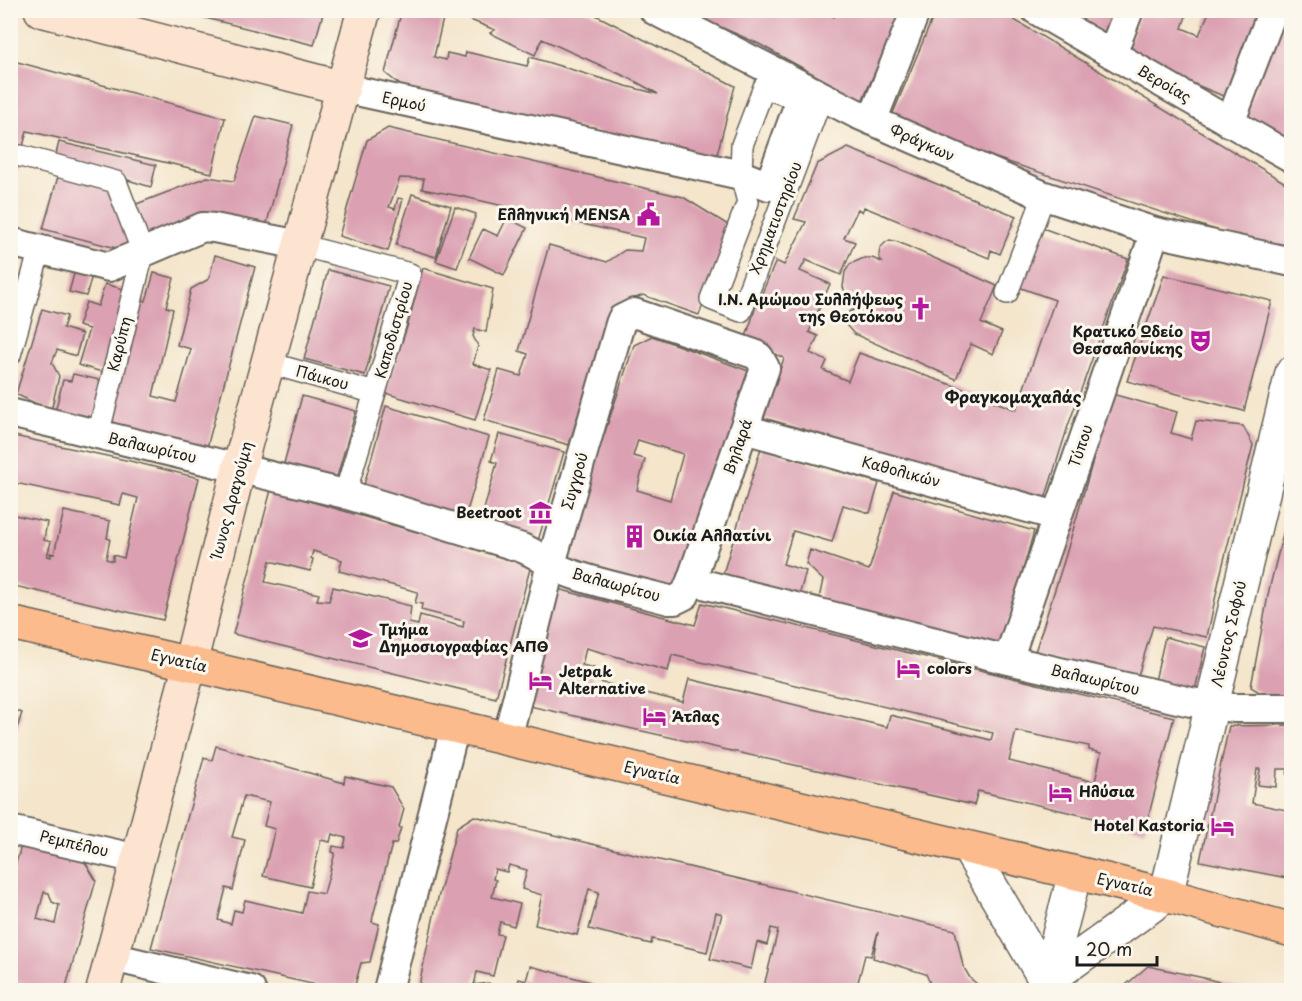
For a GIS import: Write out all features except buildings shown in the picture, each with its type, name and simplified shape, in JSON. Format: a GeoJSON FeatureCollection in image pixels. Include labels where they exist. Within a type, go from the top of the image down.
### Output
{"type":"FeatureCollection","features":[{"type":"Feature","properties":{"kind":"main road","name":"Ερμού"},"geometry":{"type":"LineString","coordinates":[[41,10],[344,88]]}},
{"type":"Feature","properties":{"kind":"main road","name":"Ίωνος Δραγούμη"},"geometry":{"type":"LineString","coordinates":[[103,990],[190,664],[239,468],[364,10]]}},
{"type":"Feature","properties":{"kind":"main road","name":"Εγνατία"},"geometry":{"type":"LineString","coordinates":[[10,623],[1166,895],[1292,930]]}},
{"type":"Feature","properties":{"kind":"street","name":"Φράγκων"},"geometry":{"type":"LineString","coordinates":[[654,10],[803,94],[872,121],[1042,195],[1155,232],[1292,262]]}},
{"type":"Feature","properties":{"kind":"street"},"geometry":{"type":"LineString","coordinates":[[872,121],[916,10]]}},
{"type":"Feature","properties":{"kind":"street","name":"Βεροίας"},"geometry":{"type":"LineString","coordinates":[[1036,10],[1292,158]]}},
{"type":"Feature","properties":{"kind":"street"},"geometry":{"type":"LineString","coordinates":[[1113,54],[1129,10]]}},
{"type":"Feature","properties":{"kind":"street"},"geometry":{"type":"LineString","coordinates":[[1230,123],[1273,10]]}},
{"type":"Feature","properties":{"kind":"street","name":"Χρηματιστηρίου"},"geometry":{"type":"LineString","coordinates":[[765,87],[803,94],[818,107],[741,311],[711,299],[748,202],[741,175],[742,145],[765,87]]}},
{"type":"Feature","properties":{"kind":"street","name":"Ερμού"},"geometry":{"type":"LineString","coordinates":[[344,88],[741,175],[768,186],[803,94]]}},
{"type":"Feature","properties":{"kind":"street"},"geometry":{"type":"LineString","coordinates":[[21,156],[116,182],[143,253]]}},
{"type":"Feature","properties":{"kind":"street"},"geometry":{"type":"LineString","coordinates":[[1007,293],[1040,209],[1042,195]]}},
{"type":"Feature","properties":{"kind":"street"},"geometry":{"type":"LineString","coordinates":[[10,242],[104,267],[113,266],[193,230],[208,227],[300,245]]}},
{"type":"Feature","properties":{"kind":"street","name":"Τύπου"},"geometry":{"type":"LineString","coordinates":[[1008,660],[1155,232]]}},
{"type":"Feature","properties":{"kind":"street","name":"Καποδιστρίου"},"geometry":{"type":"LineString","coordinates":[[300,245],[410,274],[345,494]]}},
{"type":"Feature","properties":{"kind":"street"},"geometry":{"type":"LineString","coordinates":[[10,355],[40,249]]}},
{"type":"Feature","properties":{"kind":"street","name":"Καρύπη"},"geometry":{"type":"LineString","coordinates":[[98,435],[143,253]]}},
{"type":"Feature","properties":{"kind":"street","name":"Συγγρού"},"geometry":{"type":"LineString","coordinates":[[507,739],[551,564],[622,319],[634,313],[640,314],[715,340]]}},
{"type":"Feature","properties":{"kind":"street","name":"Βηλαρά"},"geometry":{"type":"LineString","coordinates":[[691,581],[764,375],[763,362],[754,354],[715,340]]}},
{"type":"Feature","properties":{"kind":"street","name":"Πάικου"},"geometry":{"type":"LineString","coordinates":[[269,363],[375,393]]}},
{"type":"Feature","properties":{"kind":"street","name":"Λέοντος Σοφού"},"geometry":{"type":"LineString","coordinates":[[1166,895],[1292,373]]}},
{"type":"Feature","properties":{"kind":"street","name":"Βαλαωρίτου"},"geometry":{"type":"LineString","coordinates":[[10,413],[345,494],[522,548],[538,554],[551,564],[573,574],[669,600],[686,595],[691,581],[1008,660],[1191,702],[1233,708],[1292,708]]}},
{"type":"Feature","properties":{"kind":"street","name":"Καθολικών"},"geometry":{"type":"LineString","coordinates":[[744,429],[1057,516]]}},
{"type":"Feature","properties":{"kind":"street"},"geometry":{"type":"LineString","coordinates":[[388,990],[454,727]]}},
{"type":"Feature","properties":{"kind":"street","name":"Ρεμπέλου"},"geometry":{"type":"LineString","coordinates":[[10,830],[138,859]]}},
{"type":"Feature","properties":{"kind":"street"},"geometry":{"type":"LineString","coordinates":[[969,849],[1045,986]]}},
{"type":"Feature","properties":{"kind":"street"},"geometry":{"type":"LineString","coordinates":[[1045,986],[1074,873]]}},
{"type":"Feature","properties":{"kind":"street"},"geometry":{"type":"LineString","coordinates":[[1045,986],[1166,895]]}},
{"type":"Feature","properties":{"kind":"street"},"geometry":{"type":"LineString","coordinates":[[112,957],[251,990]]}},
{"type":"Feature","properties":{"kind":"place","name":"Ελληνική MENSA"},"geometry":{"type":"Point","coordinates":[648,215]}},
{"type":"Feature","properties":{"kind":"place","name":"I.N. Αμώμου Συλλήψεως της Θεοτόκου"},"geometry":{"type":"Point","coordinates":[921,309]}},
{"type":"Feature","properties":{"kind":"place","name":"Κρατικό Ωδείο Θεσσαλονίκης"},"geometry":{"type":"Point","coordinates":[1201,341]}},
{"type":"Feature","properties":{"kind":"place","name":"Beetroot"},"geometry":{"type":"Point","coordinates":[540,513]}},
{"type":"Feature","properties":{"kind":"place","name":"Οικία Αλλατίνι"},"geometry":{"type":"Point","coordinates":[635,536]}},
{"type":"Feature","properties":{"kind":"place","name":"Τμήμα Δημοσιογραφίας ΑΠΘ"},"geometry":{"type":"Point","coordinates":[361,639]}},
{"type":"Feature","properties":{"kind":"place","name":"colors"},"geometry":{"type":"Point","coordinates":[909,669]}},
{"type":"Feature","properties":{"kind":"place","name":"Jetpak Alternative"},"geometry":{"type":"Point","coordinates":[541,681]}},
{"type":"Feature","properties":{"kind":"place","name":"Άτλας"},"geometry":{"type":"Point","coordinates":[654,717]}},
{"type":"Feature","properties":{"kind":"place","name":"Ηλύσια"},"geometry":{"type":"Point","coordinates":[1061,792]}},
{"type":"Feature","properties":{"kind":"place","name":"Hotel Kastoria"},"geometry":{"type":"Point","coordinates":[1223,826]}},
{"type":"Feature","properties":{"kind":"district","name":"Φραγκομαχαλάς"},"geometry":{"type":"Point","coordinates":[1013,397]}}]}
